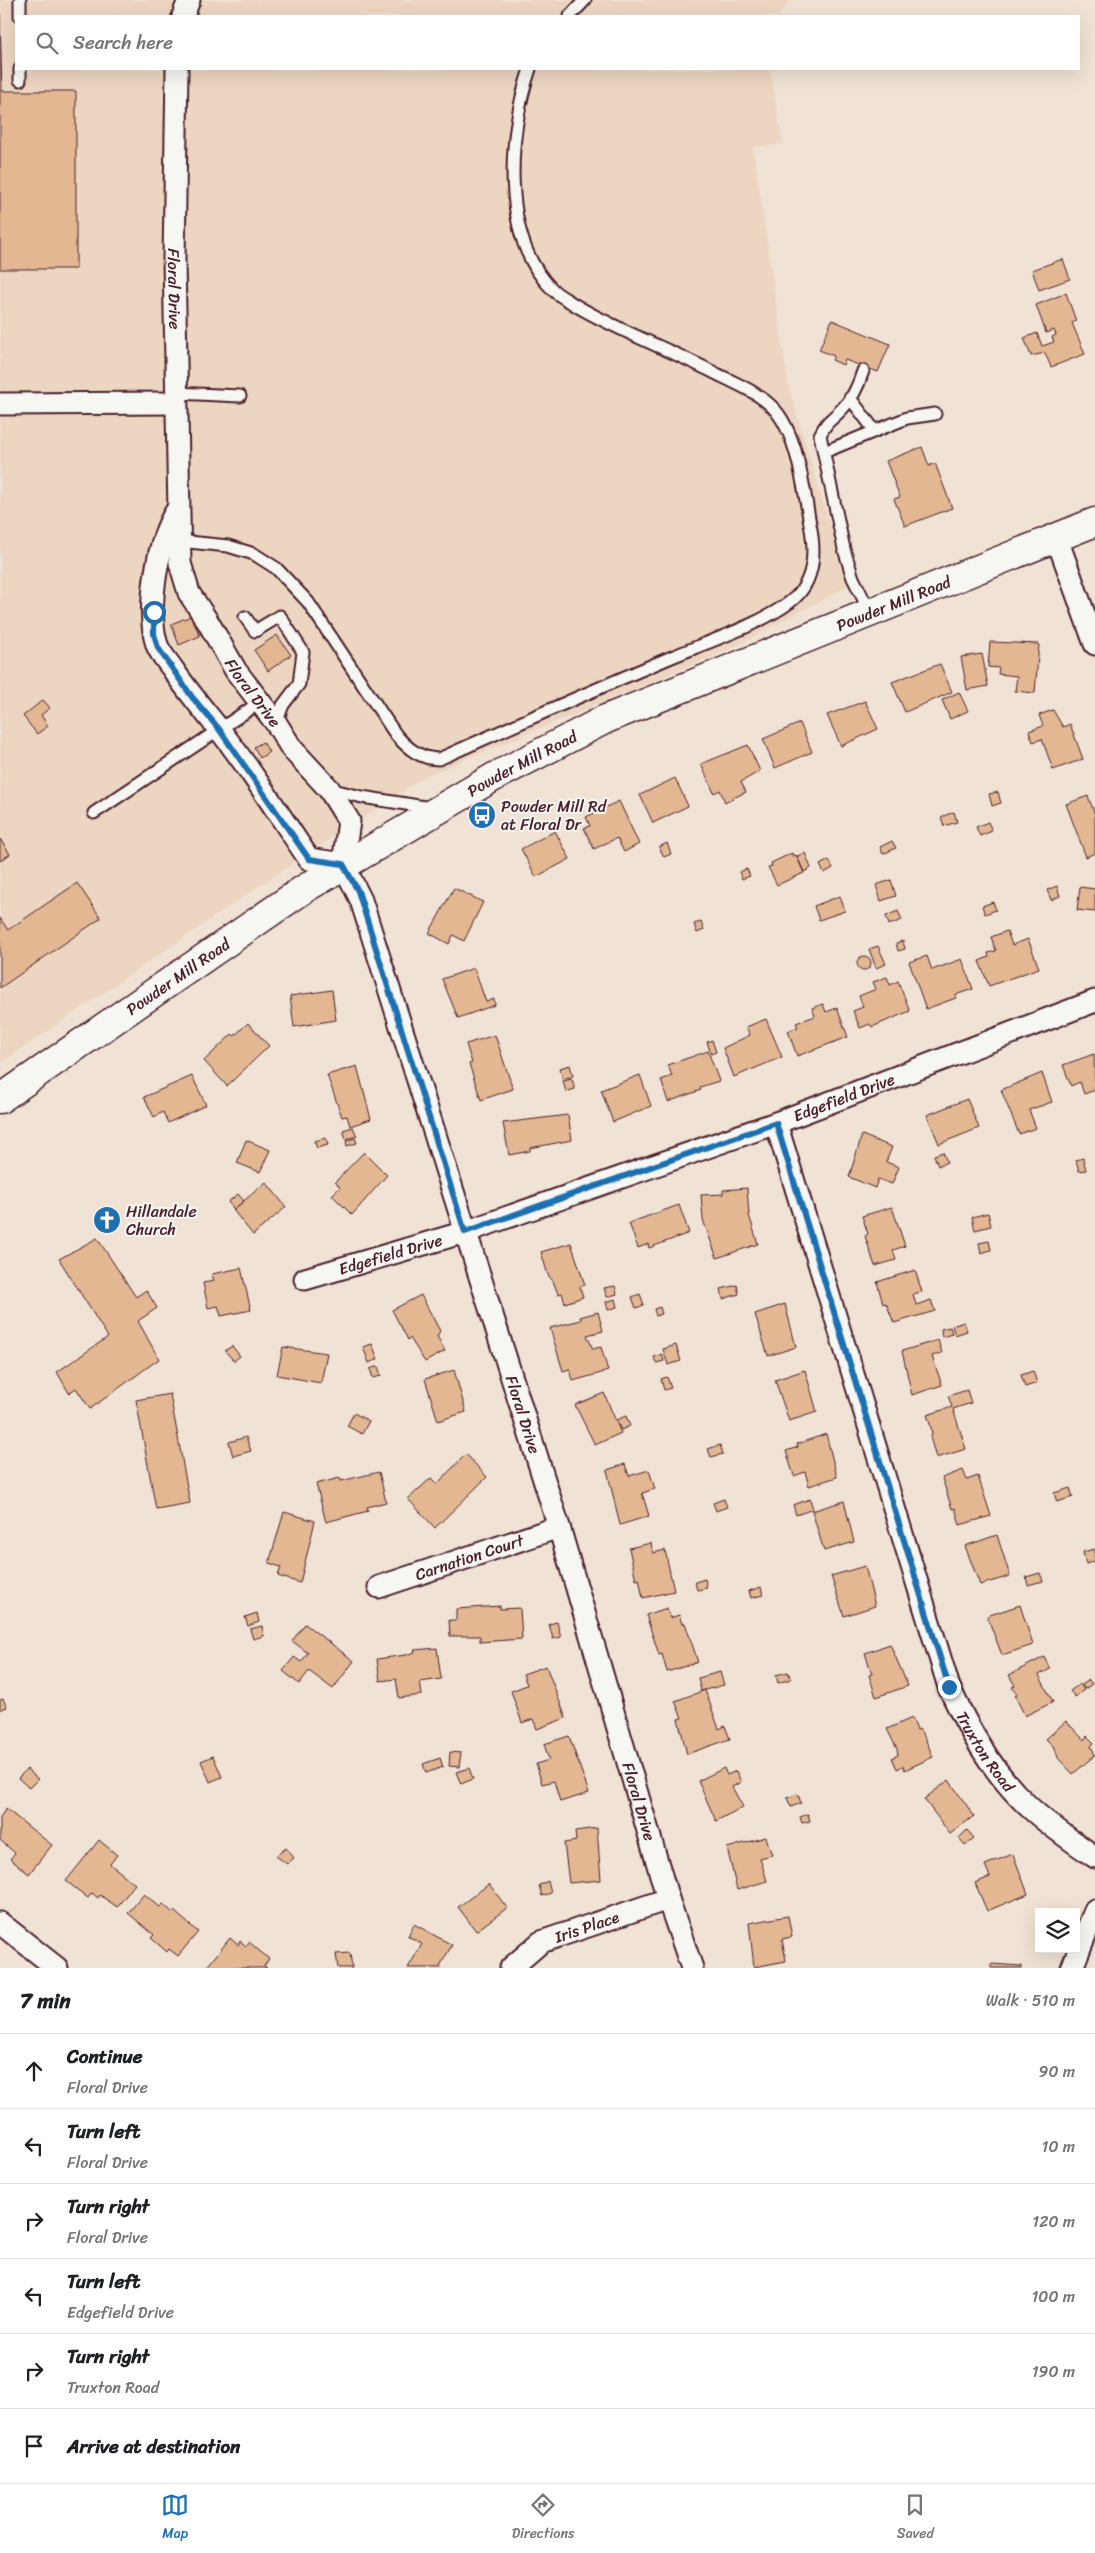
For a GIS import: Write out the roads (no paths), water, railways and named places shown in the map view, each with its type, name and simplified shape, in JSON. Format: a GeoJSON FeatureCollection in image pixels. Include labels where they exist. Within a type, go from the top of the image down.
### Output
{"type":"FeatureCollection","features":[{"type":"Feature","properties":{"kind":"main road","name":"Powder Mill Road"},"geometry":{"type":"LineString","coordinates":[[0,1098],[343,864],[494,777],[606,719],[788,644],[871,614],[1095,522]]}},
{"type":"Feature","properties":{"kind":"street","name":"Floral Drive"},"geometry":{"type":"LineString","coordinates":[[177,70],[174,260],[180,563],[189,593],[236,671],[276,723],[292,749],[329,789],[349,821],[343,864],[358,891],[559,1526],[668,1899],[692,1968]]}},
{"type":"Feature","properties":{"kind":"street"},"geometry":{"type":"LineString","coordinates":[[0,404],[176,398]]}},
{"type":"Feature","properties":{"kind":"street"},"geometry":{"type":"LineString","coordinates":[[178,508],[168,524],[162,541],[156,572],[154,634],[163,655],[192,697],[219,729],[309,859],[343,864]]}},
{"type":"Feature","properties":{"kind":"street"},"geometry":{"type":"LineString","coordinates":[[1057,539],[1095,644]]}},
{"type":"Feature","properties":{"kind":"street","name":"Edgefield Drive"},"geometry":{"type":"LineString","coordinates":[[304,1279],[465,1232],[776,1123],[1095,1001]]}},
{"type":"Feature","properties":{"kind":"street","name":"Truxton Road"},"geometry":{"type":"LineString","coordinates":[[776,1123],[949,1687],[973,1735],[1009,1785],[1027,1805],[1095,1857]]}},
{"type":"Feature","properties":{"kind":"street","name":"Carnation Court"},"geometry":{"type":"LineString","coordinates":[[379,1586],[559,1526]]}},
{"type":"Feature","properties":{"kind":"street","name":"Iris Place"},"geometry":{"type":"LineString","coordinates":[[511,1968],[540,1942],[668,1899]]}},
{"type":"Feature","properties":{"kind":"street"},"geometry":{"type":"LineString","coordinates":[[1072,1968],[1095,1910]]}},
{"type":"Feature","properties":{"kind":"street"},"geometry":{"type":"LineString","coordinates":[[0,1922],[57,1968]]}},
{"type":"Feature","properties":{"kind":"lane"},"geometry":{"type":"LineString","coordinates":[[20,0],[20,15]]}},
{"type":"Feature","properties":{"kind":"lane"},"geometry":{"type":"LineString","coordinates":[[571,15],[585,0]]}},
{"type":"Feature","properties":{"kind":"lane"},"geometry":{"type":"LineString","coordinates":[[179,541],[228,546],[254,554],[276,568],[308,602],[396,735],[407,747],[427,759],[439,759],[764,617],[801,593],[807,582],[812,565],[814,543],[798,464],[784,423],[775,410],[759,396],[674,352],[590,314],[553,291],[537,269],[522,240],[514,202],[515,144],[522,96],[530,70]]}},
{"type":"Feature","properties":{"kind":"lane"},"geometry":{"type":"LineString","coordinates":[[863,371],[858,388],[843,408],[828,420],[820,435],[844,549],[853,578],[871,614]]}},
{"type":"Feature","properties":{"kind":"lane"},"geometry":{"type":"LineString","coordinates":[[176,398],[240,396]]}},
{"type":"Feature","properties":{"kind":"lane"},"geometry":{"type":"LineString","coordinates":[[850,398],[875,431]]}},
{"type":"Feature","properties":{"kind":"lane"},"geometry":{"type":"LineString","coordinates":[[824,452],[907,418],[935,414]]}},
{"type":"Feature","properties":{"kind":"lane"},"geometry":{"type":"LineString","coordinates":[[245,617],[255,631],[280,616],[303,652],[299,684],[283,705],[276,723]]}},
{"type":"Feature","properties":{"kind":"lane"},"geometry":{"type":"LineString","coordinates":[[94,813],[259,703]]}},
{"type":"Feature","properties":{"kind":"lane"},"geometry":{"type":"LineString","coordinates":[[329,789],[362,797],[438,809]]}},
{"type":"Feature","properties":{"kind":"place","name":"Powder Mill Rd at Floral Dr"},"geometry":{"type":"Point","coordinates":[482,815]}},
{"type":"Feature","properties":{"kind":"place","name":"Hillandale Church"},"geometry":{"type":"Point","coordinates":[107,1220]}}]}
